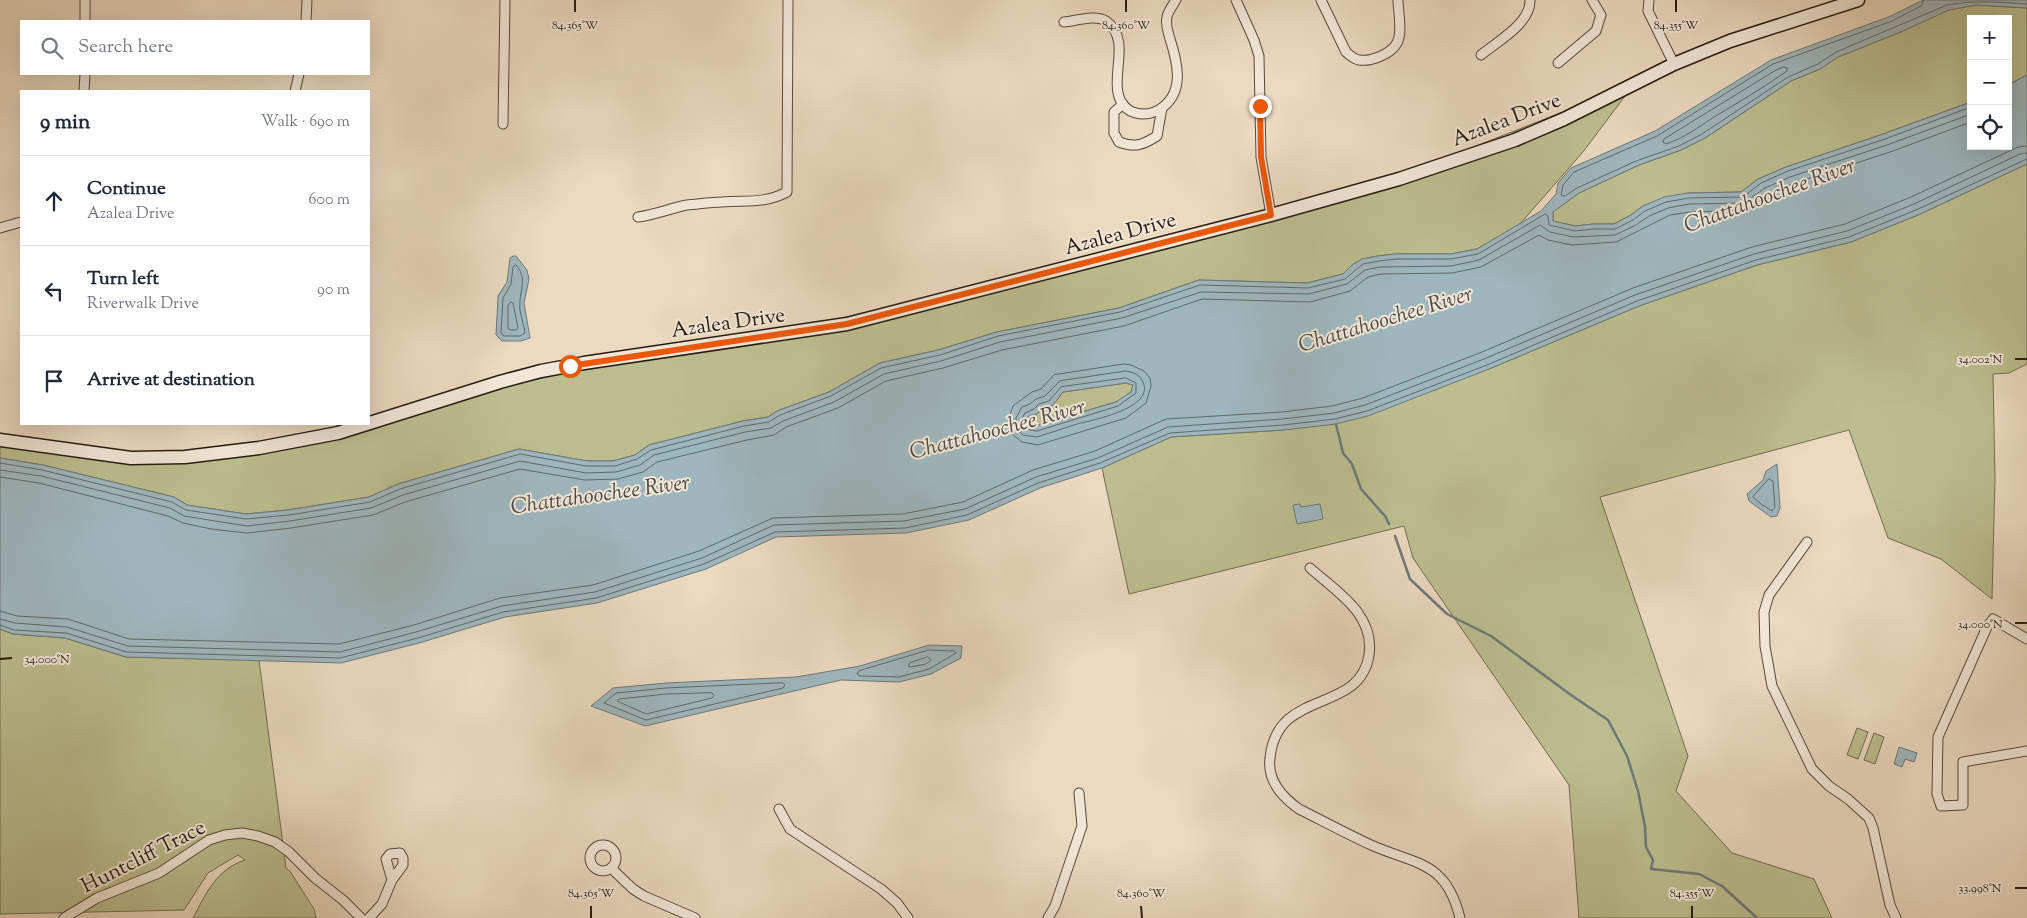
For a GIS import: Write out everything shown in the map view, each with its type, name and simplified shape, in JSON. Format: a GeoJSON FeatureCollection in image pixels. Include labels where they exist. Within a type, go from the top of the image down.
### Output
{"type":"FeatureCollection","features":[{"type":"Feature","properties":{"kind":"street"},"geometry":{"type":"LineString","coordinates":[[85,0],[85,20]]}},
{"type":"Feature","properties":{"kind":"street"},"geometry":{"type":"LineString","coordinates":[[306,0],[306,20]]}},
{"type":"Feature","properties":{"kind":"street"},"geometry":{"type":"LineString","coordinates":[[503,124],[504,0]]}},
{"type":"Feature","properties":{"kind":"street"},"geometry":{"type":"LineString","coordinates":[[638,218],[685,206],[724,202],[756,202],[777,198],[787,192],[788,0]]}},
{"type":"Feature","properties":{"kind":"street"},"geometry":{"type":"LineString","coordinates":[[1064,22],[1096,18],[1104,20],[1113,28],[1119,44],[1118,93],[1123,104],[1130,111],[1142,115],[1150,114],[1162,108],[1172,97],[1176,89],[1178,66],[1166,28],[1167,16],[1176,0]]}},
{"type":"Feature","properties":{"kind":"street"},"geometry":{"type":"LineString","coordinates":[[1236,0],[1259,56],[1261,157],[1271,215]]}},
{"type":"Feature","properties":{"kind":"street"},"geometry":{"type":"LineString","coordinates":[[1321,0],[1346,52],[1360,60],[1385,54],[1397,43],[1399,34],[1398,0]]}},
{"type":"Feature","properties":{"kind":"street"},"geometry":{"type":"LineString","coordinates":[[1481,55],[1525,20],[1531,8],[1530,0]]}},
{"type":"Feature","properties":{"kind":"street"},"geometry":{"type":"LineString","coordinates":[[1558,63],[1596,31],[1601,15],[1592,0]]}},
{"type":"Feature","properties":{"kind":"street"},"geometry":{"type":"LineString","coordinates":[[1649,0],[1648,11],[1674,64]]}},
{"type":"Feature","properties":{"kind":"street","name":"Azalea Drive"},"geometry":{"type":"LineString","coordinates":[[370,423],[541,371],[847,324],[1271,215],[1398,180],[1515,140],[1564,119],[1674,64],[1730,41],[1858,0]]}},
{"type":"Feature","properties":{"kind":"street"},"geometry":{"type":"LineString","coordinates":[[84,90],[86,75]]}},
{"type":"Feature","properties":{"kind":"street"},"geometry":{"type":"LineString","coordinates":[[295,90],[299,75]]}},
{"type":"Feature","properties":{"kind":"street"},"geometry":{"type":"LineString","coordinates":[[1123,104],[1114,112],[1114,133],[1119,142],[1130,146],[1142,145],[1157,136],[1162,108]]}},
{"type":"Feature","properties":{"kind":"street"},"geometry":{"type":"LineString","coordinates":[[0,228],[20,222]]}},
{"type":"Feature","properties":{"kind":"street","name":"Azalea Drive"},"geometry":{"type":"LineString","coordinates":[[0,440],[115,456],[146,458],[259,448],[311,439],[363,425]]}},
{"type":"Feature","properties":{"kind":"street"},"geometry":{"type":"LineString","coordinates":[[1807,542],[1769,595],[1764,612],[1765,646],[1772,686],[1812,769],[1829,786],[1848,799],[1868,818],[1873,828],[1890,905],[1896,918]]}},
{"type":"Feature","properties":{"kind":"street"},"geometry":{"type":"LineString","coordinates":[[1310,568],[1350,602],[1359,613],[1368,634],[1369,657],[1363,673],[1356,684],[1337,695],[1298,712],[1281,725],[1274,736],[1270,756],[1270,770],[1275,784],[1289,802],[1298,809],[1372,845],[1424,864],[1436,872],[1456,901],[1460,918]]}},
{"type":"Feature","properties":{"kind":"street"},"geometry":{"type":"LineString","coordinates":[[2027,639],[1994,618],[1987,627],[1938,737],[1937,794],[1941,806],[1963,805],[1963,762],[2027,751]]}},
{"type":"Feature","properties":{"kind":"street"},"geometry":{"type":"LineString","coordinates":[[1048,918],[1055,906],[1082,826],[1078,793]]}},
{"type":"Feature","properties":{"kind":"street"},"geometry":{"type":"LineString","coordinates":[[778,809],[790,829],[881,889],[897,903],[908,918]]}},
{"type":"Feature","properties":{"kind":"street","name":"Huntcliff Trace"},"geometry":{"type":"LineString","coordinates":[[64,918],[97,898],[159,873],[209,840],[225,835],[242,834],[258,836],[275,842],[290,852],[315,878],[343,900],[361,918]]}},
{"type":"Feature","properties":{"kind":"street"},"geometry":{"type":"LineString","coordinates":[[611,868],[633,889],[644,896],[696,918]]}},
{"type":"Feature","properties":{"kind":"street"},"geometry":{"type":"LineString","coordinates":[[370,918],[382,904],[392,880]]}},
{"type":"Feature","properties":{"kind":"green space"},"geometry":{"type":"Polygon","coordinates":[[[1976,5],[2027,8],[2027,75],[2012,83],[2012,15],[1967,15],[1967,103],[1786,167],[1758,179],[1741,192],[1688,193],[1643,206],[1614,224],[1575,226],[1553,221],[1553,212],[1579,193],[1639,165],[1681,150],[1705,138],[1791,81],[1820,69],[1838,57],[1903,31],[1948,10],[1976,5]]]}},
{"type":"Feature","properties":{"kind":"green space"},"geometry":{"type":"Polygon","coordinates":[[[1634,84],[1583,152],[1519,225],[1477,249],[1451,254],[1395,254],[1362,259],[1343,274],[1307,283],[1199,280],[1119,308],[997,332],[938,350],[880,363],[829,392],[777,411],[768,417],[743,421],[649,445],[635,455],[613,461],[587,461],[519,449],[398,484],[369,497],[288,510],[246,514],[187,505],[174,497],[43,465],[0,458],[0,444],[118,461],[253,452],[356,425],[370,425],[370,421],[512,384],[747,339],[940,296],[1119,250],[1420,168],[1634,84]]]}},
{"type":"Feature","properties":{"kind":"green space"},"geometry":{"type":"Polygon","coordinates":[[[2027,164],[2027,364],[2009,373],[1993,374],[1995,478],[1992,599],[1941,559],[1888,538],[1849,430],[1600,497],[1688,756],[1676,791],[1732,853],[1814,879],[1832,918],[1579,918],[1569,785],[1413,558],[1404,526],[1129,594],[1102,468],[1171,437],[1284,430],[1489,369],[1639,306],[1757,265],[1851,242],[1918,215],[2027,164]]]}},
{"type":"Feature","properties":{"kind":"green space"},"geometry":{"type":"Polygon","coordinates":[[[1126,383],[1133,385],[1131,392],[1116,402],[1035,426],[1028,425],[1027,420],[1029,416],[1037,414],[1041,409],[1053,405],[1063,392],[1126,383]]]}},
{"type":"Feature","properties":{"kind":"green space"},"geometry":{"type":"Polygon","coordinates":[[[0,629],[13,634],[65,638],[126,657],[259,660],[286,868],[290,871],[314,909],[316,918],[193,918],[213,883],[227,869],[245,860],[238,855],[208,873],[184,910],[0,914],[0,629]]]}},
{"type":"Feature","properties":{"kind":"green space"},"geometry":{"type":"Polygon","coordinates":[[[1857,728],[1868,732],[1858,759],[1847,755],[1857,728]]]}},
{"type":"Feature","properties":{"kind":"green space"},"geometry":{"type":"Polygon","coordinates":[[[1874,733],[1884,737],[1875,764],[1864,760],[1874,733]]]}},
{"type":"Feature","properties":{"kind":"water","name":"Chattahoochee River"},"geometry":{"type":"Polygon","coordinates":[[[1923,0],[2027,0],[2027,8],[1976,5],[1949,10],[1838,57],[1820,69],[1791,81],[1705,138],[1681,150],[1639,165],[1579,193],[1553,212],[1553,221],[1575,226],[1614,224],[1643,206],[1664,197],[1688,193],[1741,192],[1758,179],[1786,167],[1967,103],[1967,150],[2012,150],[2012,83],[2027,75],[2027,164],[1918,215],[1851,242],[1757,265],[1639,306],[1489,369],[1368,416],[1336,424],[1284,430],[1171,437],[1102,468],[1040,488],[969,520],[906,533],[776,537],[706,569],[597,603],[505,617],[419,643],[341,663],[126,657],[65,638],[13,634],[0,629],[0,458],[43,465],[174,497],[187,505],[246,514],[288,510],[369,497],[398,484],[519,449],[587,461],[613,461],[635,455],[649,445],[743,421],[768,417],[777,411],[829,392],[880,363],[938,350],[997,332],[1119,308],[1199,280],[1307,283],[1343,274],[1362,259],[1395,254],[1451,254],[1477,249],[1541,211],[1556,194],[1558,183],[1571,168],[1655,131],[1771,60],[1891,16],[1923,0]],[[1126,383],[1063,392],[1053,405],[1041,409],[1037,414],[1029,416],[1028,424],[1035,426],[1116,402],[1131,392],[1133,385],[1126,383]]]}},
{"type":"Feature","properties":{"kind":"water"},"geometry":{"type":"Polygon","coordinates":[[[516,256],[527,270],[529,279],[524,303],[530,338],[521,341],[502,341],[496,335],[498,296],[507,282],[510,258],[516,256]]]}},
{"type":"Feature","properties":{"kind":"water"},"geometry":{"type":"Polygon","coordinates":[[[1777,464],[1780,508],[1777,516],[1771,517],[1749,501],[1747,494],[1763,480],[1766,471],[1777,464]]]}},
{"type":"Feature","properties":{"kind":"water"},"geometry":{"type":"Polygon","coordinates":[[[1300,504],[1301,507],[1320,504],[1323,519],[1297,524],[1293,505],[1300,504]]]}},
{"type":"Feature","properties":{"kind":"water"},"geometry":{"type":"Polygon","coordinates":[[[929,645],[962,646],[961,658],[931,674],[899,682],[841,680],[645,726],[591,706],[613,688],[666,683],[796,677],[860,666],[929,645]]]}},
{"type":"Feature","properties":{"kind":"water"},"geometry":{"type":"Polygon","coordinates":[[[1899,747],[1917,753],[1914,762],[1905,759],[1902,767],[1894,764],[1899,747]]]}},
{"type":"Feature","properties":{"kind":"waterway"},"geometry":{"type":"LineString","coordinates":[[1336,424],[1343,453],[1352,464],[1361,489],[1385,516],[1389,524]]}},
{"type":"Feature","properties":{"kind":"waterway"},"geometry":{"type":"LineString","coordinates":[[1395,536],[1410,579],[1447,614],[1491,636],[1608,720],[1627,756],[1638,791],[1645,827],[1646,847],[1653,860],[1651,869],[1699,874],[1722,886],[1757,918]]}},
{"type":"Feature","properties":{"kind":"route"},"geometry":{"type":"LineString","coordinates":[[570,366],[847,324],[1271,215],[1261,157],[1260,106]]}}]}
